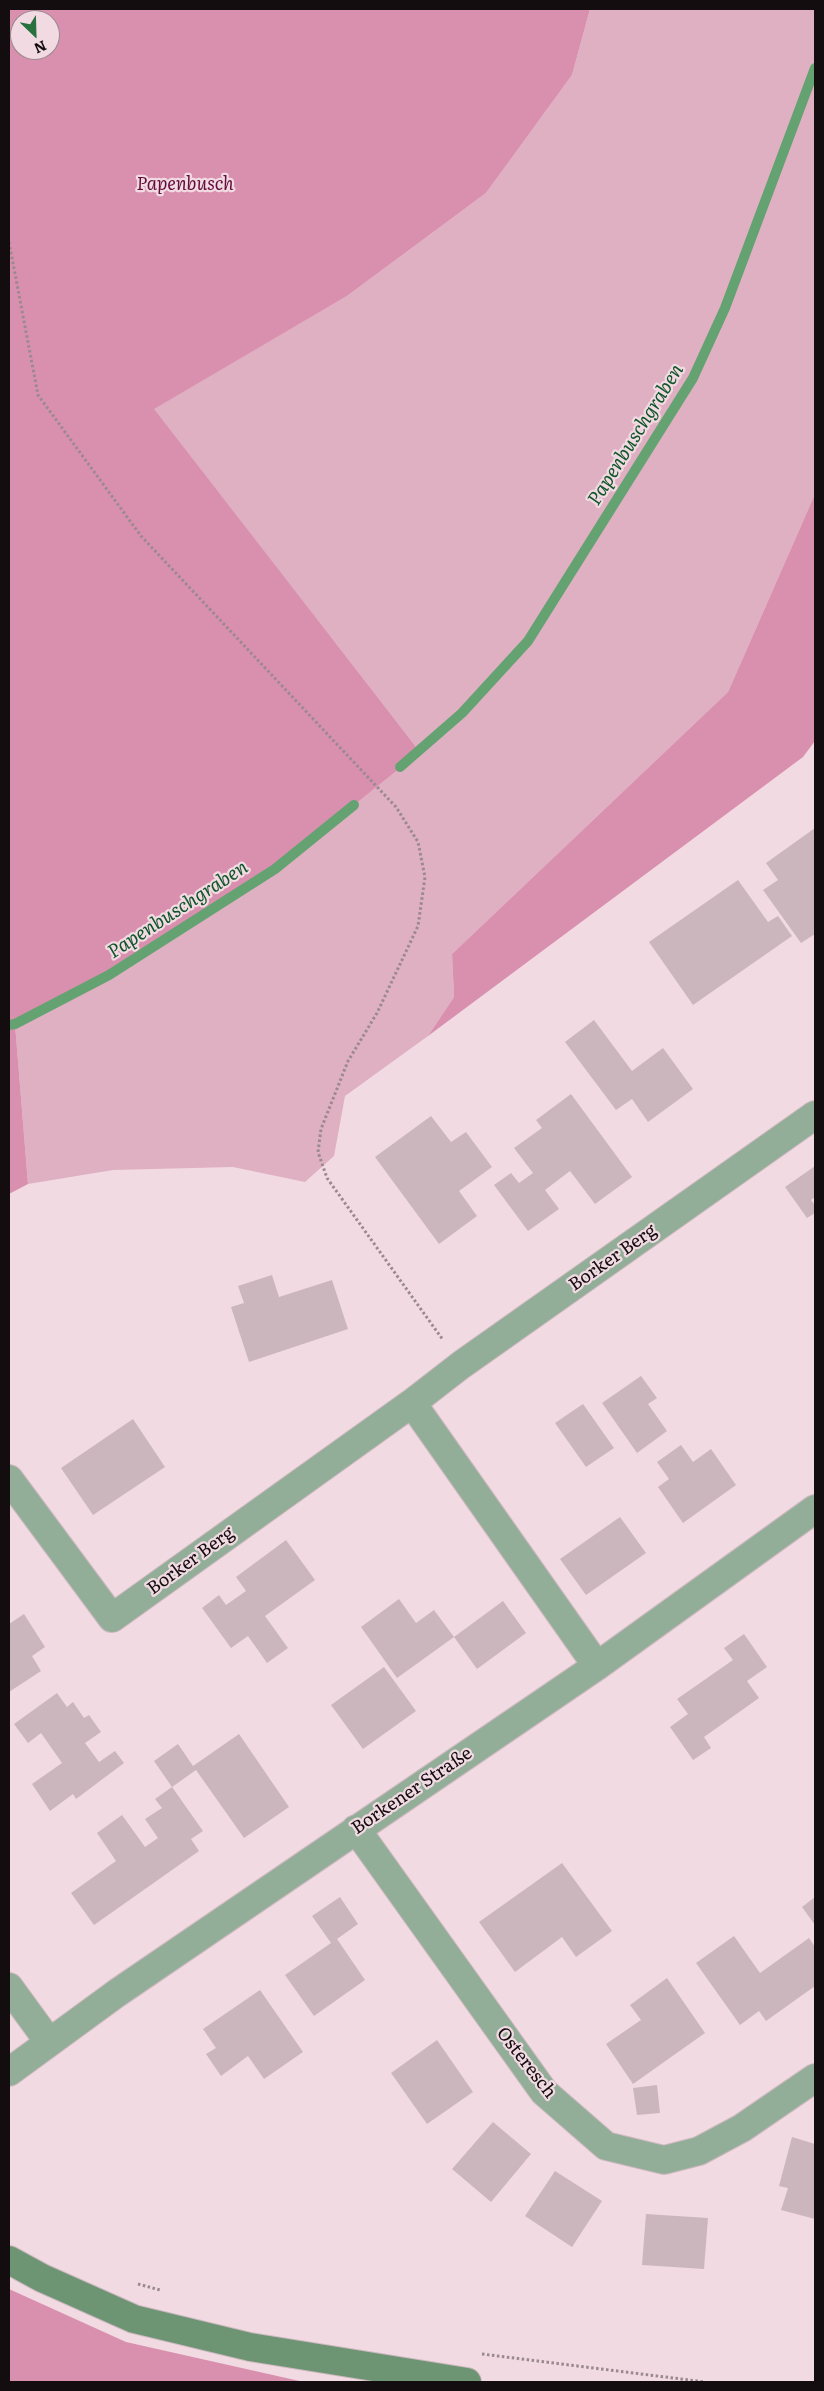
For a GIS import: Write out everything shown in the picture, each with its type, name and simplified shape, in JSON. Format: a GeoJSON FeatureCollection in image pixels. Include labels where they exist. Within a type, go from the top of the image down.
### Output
{"type":"FeatureCollection","features":[{"type":"Feature","properties":{"kind":"street","name":"Borker Berg"},"geometry":{"type":"LineString","coordinates":[[9,1479],[112,1618],[412,1403],[461,1365],[815,1115]]}},
{"type":"Feature","properties":{"kind":"street"},"geometry":{"type":"LineString","coordinates":[[412,1403],[597,1666]]}},
{"type":"Feature","properties":{"kind":"street","name":"Borkener Straße"},"geometry":{"type":"LineString","coordinates":[[9,2072],[48,2042],[356,1829],[597,1666],[815,1509]]}},
{"type":"Feature","properties":{"kind":"street","name":"Osteresch"},"geometry":{"type":"LineString","coordinates":[[356,1829],[544,2092],[606,2146],[664,2160],[699,2151],[742,2128],[815,2078]]}},
{"type":"Feature","properties":{"kind":"street"},"geometry":{"type":"LineString","coordinates":[[9,1987],[48,2042]]}},
{"type":"Feature","properties":{"kind":"street"},"geometry":{"type":"LineString","coordinates":[[9,2260],[42,2278],[134,2319],[250,2347],[467,2382]]}},
{"type":"Feature","properties":{"kind":"path"},"geometry":{"type":"LineString","coordinates":[[9,242],[38,394],[141,536],[396,807],[418,842],[425,877],[418,926],[377,1013],[348,1061],[321,1129],[318,1152],[327,1178],[461,1365]]}},
{"type":"Feature","properties":{"kind":"path"},"geometry":{"type":"LineString","coordinates":[[135,2283],[163,2291]]}},
{"type":"Feature","properties":{"kind":"path"},"geometry":{"type":"LineString","coordinates":[[473,2353],[705,2382]]}},
{"type":"Feature","properties":{"kind":"shaded area"},"geometry":{"type":"Polygon","coordinates":[[[590,9],[815,9],[815,494],[728,692],[452,954],[454,997],[428,1036],[345,1096],[334,1156],[305,1182],[233,1167],[113,1170],[28,1184],[15,1024],[109,975],[275,869],[420,752],[153,409],[347,296],[486,193],[572,75],[590,9]]]}},
{"type":"Feature","properties":{"kind":"green space","name":"Papenbusch"},"geometry":{"type":"Polygon","coordinates":[[[9,9],[590,9],[572,75],[486,193],[347,296],[154,409],[420,752],[275,869],[109,975],[15,1024],[28,1184],[9,1194],[9,9]]]}},
{"type":"Feature","properties":{"kind":"green space"},"geometry":{"type":"Polygon","coordinates":[[[815,494],[815,741],[803,757],[428,1036],[454,997],[452,954],[728,692],[815,494]]]}},
{"type":"Feature","properties":{"kind":"green space"},"geometry":{"type":"Polygon","coordinates":[[[9,2289],[126,2342],[304,2382],[9,2382],[9,2289]]]}},
{"type":"Feature","properties":{"kind":"building"},"geometry":{"type":"Polygon","coordinates":[[[815,828],[815,934],[801,943],[763,890],[778,880],[766,863],[815,828]]]}},
{"type":"Feature","properties":{"kind":"building"},"geometry":{"type":"Polygon","coordinates":[[[738,880],[768,922],[778,916],[792,936],[693,1005],[649,942],[738,880]]]}},
{"type":"Feature","properties":{"kind":"building"},"geometry":{"type":"Polygon","coordinates":[[[594,1020],[632,1071],[663,1048],[693,1089],[648,1122],[632,1099],[616,1110],[565,1042],[594,1020]]]}},
{"type":"Feature","properties":{"kind":"building"},"geometry":{"type":"Polygon","coordinates":[[[571,1094],[632,1177],[595,1204],[570,1171],[545,1190],[559,1209],[528,1231],[494,1185],[511,1173],[519,1183],[533,1173],[514,1148],[542,1128],[536,1120],[571,1094]]]}},
{"type":"Feature","properties":{"kind":"building"},"geometry":{"type":"Polygon","coordinates":[[[431,1116],[451,1142],[466,1132],[492,1167],[459,1191],[477,1216],[439,1244],[375,1157],[431,1116]]]}},
{"type":"Feature","properties":{"kind":"building"},"geometry":{"type":"Polygon","coordinates":[[[815,1166],[815,1197],[811,1200],[815,1205],[815,1213],[807,1218],[785,1187],[815,1166]]]}},
{"type":"Feature","properties":{"kind":"building"},"geometry":{"type":"Polygon","coordinates":[[[272,1275],[279,1297],[332,1280],[348,1329],[249,1362],[231,1307],[244,1303],[238,1286],[272,1275]]]}},
{"type":"Feature","properties":{"kind":"building"},"geometry":{"type":"Polygon","coordinates":[[[641,1376],[657,1398],[648,1404],[667,1431],[637,1453],[602,1403],[641,1376]]]}},
{"type":"Feature","properties":{"kind":"building"},"geometry":{"type":"Polygon","coordinates":[[[583,1404],[614,1448],[586,1467],[555,1423],[583,1404]]]}},
{"type":"Feature","properties":{"kind":"building"},"geometry":{"type":"Polygon","coordinates":[[[133,1419],[165,1467],[93,1515],[61,1468],[133,1419]]]}},
{"type":"Feature","properties":{"kind":"building"},"geometry":{"type":"Polygon","coordinates":[[[681,1445],[693,1462],[711,1449],[736,1485],[683,1523],[658,1487],[669,1479],[657,1462],[681,1445]]]}},
{"type":"Feature","properties":{"kind":"building"},"geometry":{"type":"Polygon","coordinates":[[[620,1517],[646,1553],[586,1595],[560,1559],[620,1517]]]}},
{"type":"Feature","properties":{"kind":"building"},"geometry":{"type":"Polygon","coordinates":[[[286,1540],[315,1580],[265,1616],[288,1648],[267,1663],[248,1636],[231,1648],[202,1608],[219,1595],[226,1605],[246,1591],[236,1577],[286,1540]]]}},
{"type":"Feature","properties":{"kind":"building"},"geometry":{"type":"Polygon","coordinates":[[[399,1599],[416,1623],[434,1610],[454,1637],[397,1678],[361,1627],[399,1599]]]}},
{"type":"Feature","properties":{"kind":"building"},"geometry":{"type":"Polygon","coordinates":[[[503,1601],[526,1633],[477,1669],[454,1637],[503,1601]]]}},
{"type":"Feature","properties":{"kind":"building"},"geometry":{"type":"Polygon","coordinates":[[[24,1614],[45,1647],[32,1656],[41,1671],[9,1692],[9,1624],[24,1614]]]}},
{"type":"Feature","properties":{"kind":"building"},"geometry":{"type":"Polygon","coordinates":[[[744,1634],[767,1667],[747,1681],[759,1698],[704,1737],[711,1748],[693,1760],[670,1727],[688,1714],[677,1699],[733,1660],[724,1648],[744,1634]]]}},
{"type":"Feature","properties":{"kind":"building"},"geometry":{"type":"Polygon","coordinates":[[[384,1667],[416,1711],[363,1749],[331,1705],[384,1667]]]}},
{"type":"Feature","properties":{"kind":"building"},"geometry":{"type":"Polygon","coordinates":[[[57,1693],[67,1707],[73,1702],[84,1718],[89,1715],[101,1732],[85,1743],[99,1762],[115,1751],[124,1763],[76,1799],[73,1794],[50,1811],[32,1784],[62,1763],[41,1733],[28,1743],[14,1724],[57,1693]]]}},
{"type":"Feature","properties":{"kind":"building"},"geometry":{"type":"Polygon","coordinates":[[[239,1734],[289,1807],[244,1838],[196,1770],[172,1787],[154,1761],[178,1744],[193,1766],[239,1734]]]}},
{"type":"Feature","properties":{"kind":"building"},"geometry":{"type":"Polygon","coordinates":[[[172,1787],[203,1831],[191,1839],[199,1851],[94,1925],[71,1893],[116,1861],[97,1833],[122,1815],[145,1847],[158,1838],[145,1819],[162,1808],[155,1799],[172,1787]]]}},
{"type":"Feature","properties":{"kind":"building"},"geometry":{"type":"Polygon","coordinates":[[[562,1863],[612,1931],[576,1957],[562,1937],[515,1972],[479,1922],[562,1863]]]}},
{"type":"Feature","properties":{"kind":"building"},"geometry":{"type":"Polygon","coordinates":[[[340,1897],[358,1924],[337,1939],[365,1980],[314,2016],[285,1975],[331,1943],[312,1916],[340,1897]]]}},
{"type":"Feature","properties":{"kind":"building"},"geometry":{"type":"Polygon","coordinates":[[[815,1897],[815,1925],[802,1907],[815,1897]]]}},
{"type":"Feature","properties":{"kind":"building"},"geometry":{"type":"Polygon","coordinates":[[[734,1936],[760,1973],[809,1938],[815,1947],[815,1986],[766,2021],[759,2011],[740,2025],[696,1963],[734,1936]]]}},
{"type":"Feature","properties":{"kind":"building"},"geometry":{"type":"Polygon","coordinates":[[[667,1978],[705,2033],[633,2084],[606,2044],[641,2020],[630,2005],[667,1978]]]}},
{"type":"Feature","properties":{"kind":"building"},"geometry":{"type":"Polygon","coordinates":[[[260,1990],[303,2052],[264,2079],[248,2056],[221,2076],[206,2054],[216,2048],[203,2029],[260,1990]]]}},
{"type":"Feature","properties":{"kind":"building"},"geometry":{"type":"Polygon","coordinates":[[[437,2040],[473,2092],[427,2124],[391,2073],[437,2040]]]}},
{"type":"Feature","properties":{"kind":"building"},"geometry":{"type":"Polygon","coordinates":[[[657,2085],[660,2113],[637,2115],[633,2088],[657,2085]]]}},
{"type":"Feature","properties":{"kind":"building"},"geometry":{"type":"Polygon","coordinates":[[[493,2122],[531,2154],[491,2202],[452,2169],[493,2122]]]}},
{"type":"Feature","properties":{"kind":"building"},"geometry":{"type":"Polygon","coordinates":[[[792,2137],[815,2144],[815,2219],[781,2210],[788,2188],[779,2186],[792,2137]]]}},
{"type":"Feature","properties":{"kind":"building"},"geometry":{"type":"Polygon","coordinates":[[[555,2171],[602,2201],[572,2247],[525,2216],[555,2171]]]}},
{"type":"Feature","properties":{"kind":"building"},"geometry":{"type":"Polygon","coordinates":[[[646,2214],[708,2218],[704,2269],[642,2265],[646,2214]]]}},
{"type":"Feature","properties":{"kind":"waterway","name":"Papenbuschgraben"},"geometry":{"type":"LineString","coordinates":[[400,767],[462,713],[528,641],[693,378],[725,308],[815,68]]}},
{"type":"Feature","properties":{"kind":"waterway","name":"Papenbuschgraben"},"geometry":{"type":"LineString","coordinates":[[9,1025],[15,1024],[109,975],[275,869],[354,805]]}}]}
